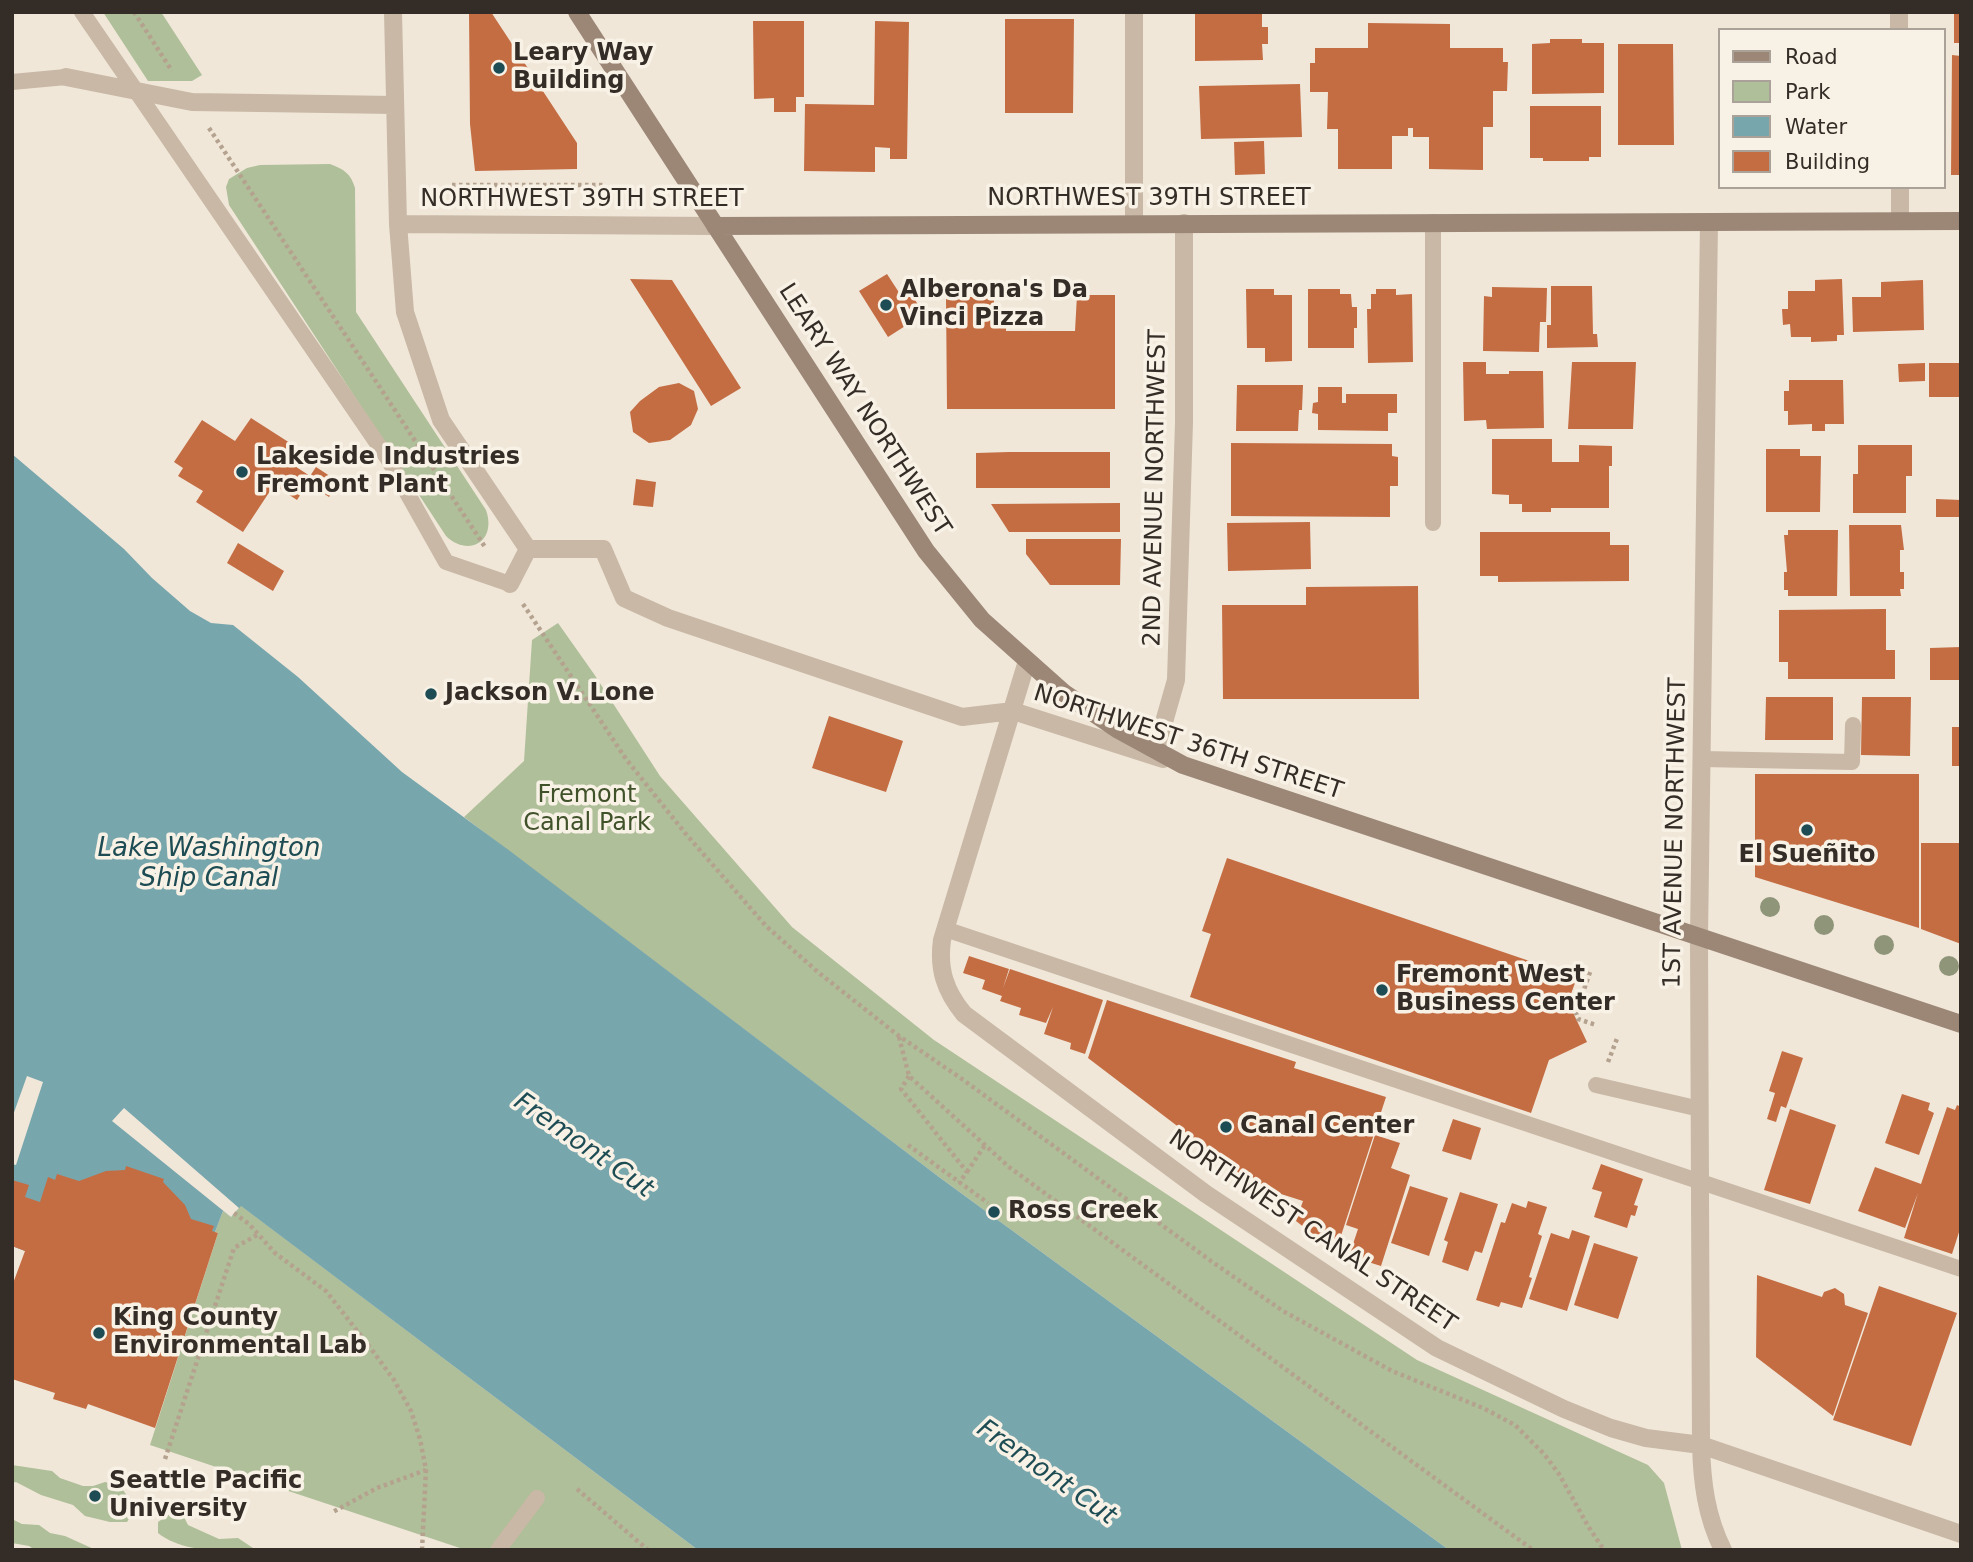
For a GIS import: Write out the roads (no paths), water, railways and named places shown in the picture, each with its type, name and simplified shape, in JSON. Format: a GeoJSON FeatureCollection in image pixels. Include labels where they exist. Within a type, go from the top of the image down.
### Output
{"type":"FeatureCollection","features":[{"type":"Feature","properties":{"kind":"main road","name":"LEARY WAY NORTHWEST"},"geometry":{"type":"LineString","coordinates":[[577,12],[926,551],[982,620],[1064,693],[1117,729],[1183,765]]}},
{"type":"Feature","properties":{"kind":"main road","name":"NORTHWEST 39TH STREET"},"geometry":{"type":"LineString","coordinates":[[715,226],[1961,221]]}},
{"type":"Feature","properties":{"kind":"main road","name":"NORTHWEST 36TH STREET"},"geometry":{"type":"LineString","coordinates":[[1183,765],[1961,1024]]}},
{"type":"Feature","properties":{"kind":"street"},"geometry":{"type":"LineString","coordinates":[[393,12],[398,224],[405,312],[441,420],[528,550],[510,584]]}},
{"type":"Feature","properties":{"kind":"street"},"geometry":{"type":"LineString","coordinates":[[1134,12],[1134,223]]}},
{"type":"Feature","properties":{"kind":"street"},"geometry":{"type":"LineString","coordinates":[[65,77],[192,102],[395,105]]}},
{"type":"Feature","properties":{"kind":"street"},"geometry":{"type":"LineString","coordinates":[[1900,189],[1900,221]]}},
{"type":"Feature","properties":{"kind":"street","name":"1ST AVENUE NORTHWEST"},"geometry":{"type":"LineString","coordinates":[[1709,222],[1699,937],[1701,1445],[1702,1479],[1708,1513],[1723,1550]]}},
{"type":"Feature","properties":{"kind":"street","name":"2ND AVENUE NORTHWEST"},"geometry":{"type":"LineString","coordinates":[[1156,750],[1176,680],[1184,422],[1184,223]]}},
{"type":"Feature","properties":{"kind":"street","name":"NORTHWEST 39TH STREET"},"geometry":{"type":"LineString","coordinates":[[398,224],[715,226]]}},
{"type":"Feature","properties":{"kind":"street","name":"NORTHWEST 36TH STREET"},"geometry":{"type":"LineString","coordinates":[[528,550],[603,550],[624,598],[668,618],[962,717],[1013,711],[1183,765]]}},
{"type":"Feature","properties":{"kind":"street"},"geometry":{"type":"LineString","coordinates":[[945,929],[1027,661]]}},
{"type":"Feature","properties":{"kind":"street","name":"NORTHWEST CANAL STREET"},"geometry":{"type":"LineString","coordinates":[[945,929],[940,956],[941,972],[953,1002],[964,1014],[1206,1194],[1437,1348],[1564,1409],[1611,1428],[1646,1438],[1701,1445],[1961,1534]]}},
{"type":"Feature","properties":{"kind":"lane"},"geometry":{"type":"LineString","coordinates":[[82,12],[388,458],[446,562],[510,584]]}},
{"type":"Feature","properties":{"kind":"lane"},"geometry":{"type":"LineString","coordinates":[[12,82],[65,77]]}},
{"type":"Feature","properties":{"kind":"lane"},"geometry":{"type":"LineString","coordinates":[[1433,222],[1433,523]]}},
{"type":"Feature","properties":{"kind":"lane"},"geometry":{"type":"LineString","coordinates":[[1702,759],[1852,762],[1853,725]]}},
{"type":"Feature","properties":{"kind":"lane"},"geometry":{"type":"LineString","coordinates":[[945,929],[1961,1269]]}},
{"type":"Feature","properties":{"kind":"lane"},"geometry":{"type":"LineString","coordinates":[[1596,1085],[1700,1109]]}},
{"type":"Feature","properties":{"kind":"lane"},"geometry":{"type":"LineString","coordinates":[[498,1550],[537,1498]]}},
{"type":"Feature","properties":{"kind":"water"},"geometry":{"type":"Polygon","coordinates":[[[12,454],[124,549],[190,611],[211,623],[233,625],[298,677],[402,772],[939,1177],[1449,1550],[698,1550],[241,1206],[231,1217],[223,1211],[215,1232],[25,1251],[12,1246],[12,454]]]}},
{"type":"Feature","properties":{"kind":"place","name":"Leary Way Building"},"geometry":{"type":"Point","coordinates":[499,68]}},
{"type":"Feature","properties":{"kind":"place","name":"Alberona's Da Vinci Pizza"},"geometry":{"type":"Point","coordinates":[886,305]}},
{"type":"Feature","properties":{"kind":"place","name":"Lakeside Industries Fremont Plant"},"geometry":{"type":"Point","coordinates":[242,472]}},
{"type":"Feature","properties":{"kind":"place","name":"Jackson V. Lone"},"geometry":{"type":"Point","coordinates":[431,694]}},
{"type":"Feature","properties":{"kind":"place","name":"El Sueñito"},"geometry":{"type":"Point","coordinates":[1807,830]}},
{"type":"Feature","properties":{"kind":"place","name":"Fremont West Business Center"},"geometry":{"type":"Point","coordinates":[1382,990]}},
{"type":"Feature","properties":{"kind":"place","name":"Canal Center"},"geometry":{"type":"Point","coordinates":[1226,1127]}},
{"type":"Feature","properties":{"kind":"place","name":"Ross Creek"},"geometry":{"type":"Point","coordinates":[994,1212]}},
{"type":"Feature","properties":{"kind":"place","name":"King County Environmental Lab"},"geometry":{"type":"Point","coordinates":[99,1333]}},
{"type":"Feature","properties":{"kind":"place","name":"Seattle Pacific University"},"geometry":{"type":"Point","coordinates":[95,1496]}},
{"type":"Feature","properties":{"kind":"park label","name":"Fremont Canal Park"},"geometry":{"type":"Point","coordinates":[587,810]}},
{"type":"Feature","properties":{"kind":"water label","name":"Lake Washington Ship Canal"},"geometry":{"type":"Point","coordinates":[209,864]}},
{"type":"Feature","properties":{"kind":"water label","name":"Fremont Cut"},"geometry":{"type":"Point","coordinates":[583,1146]}},
{"type":"Feature","properties":{"kind":"water label","name":"Fremont Cut"},"geometry":{"type":"Point","coordinates":[1046,1473]}}]}
